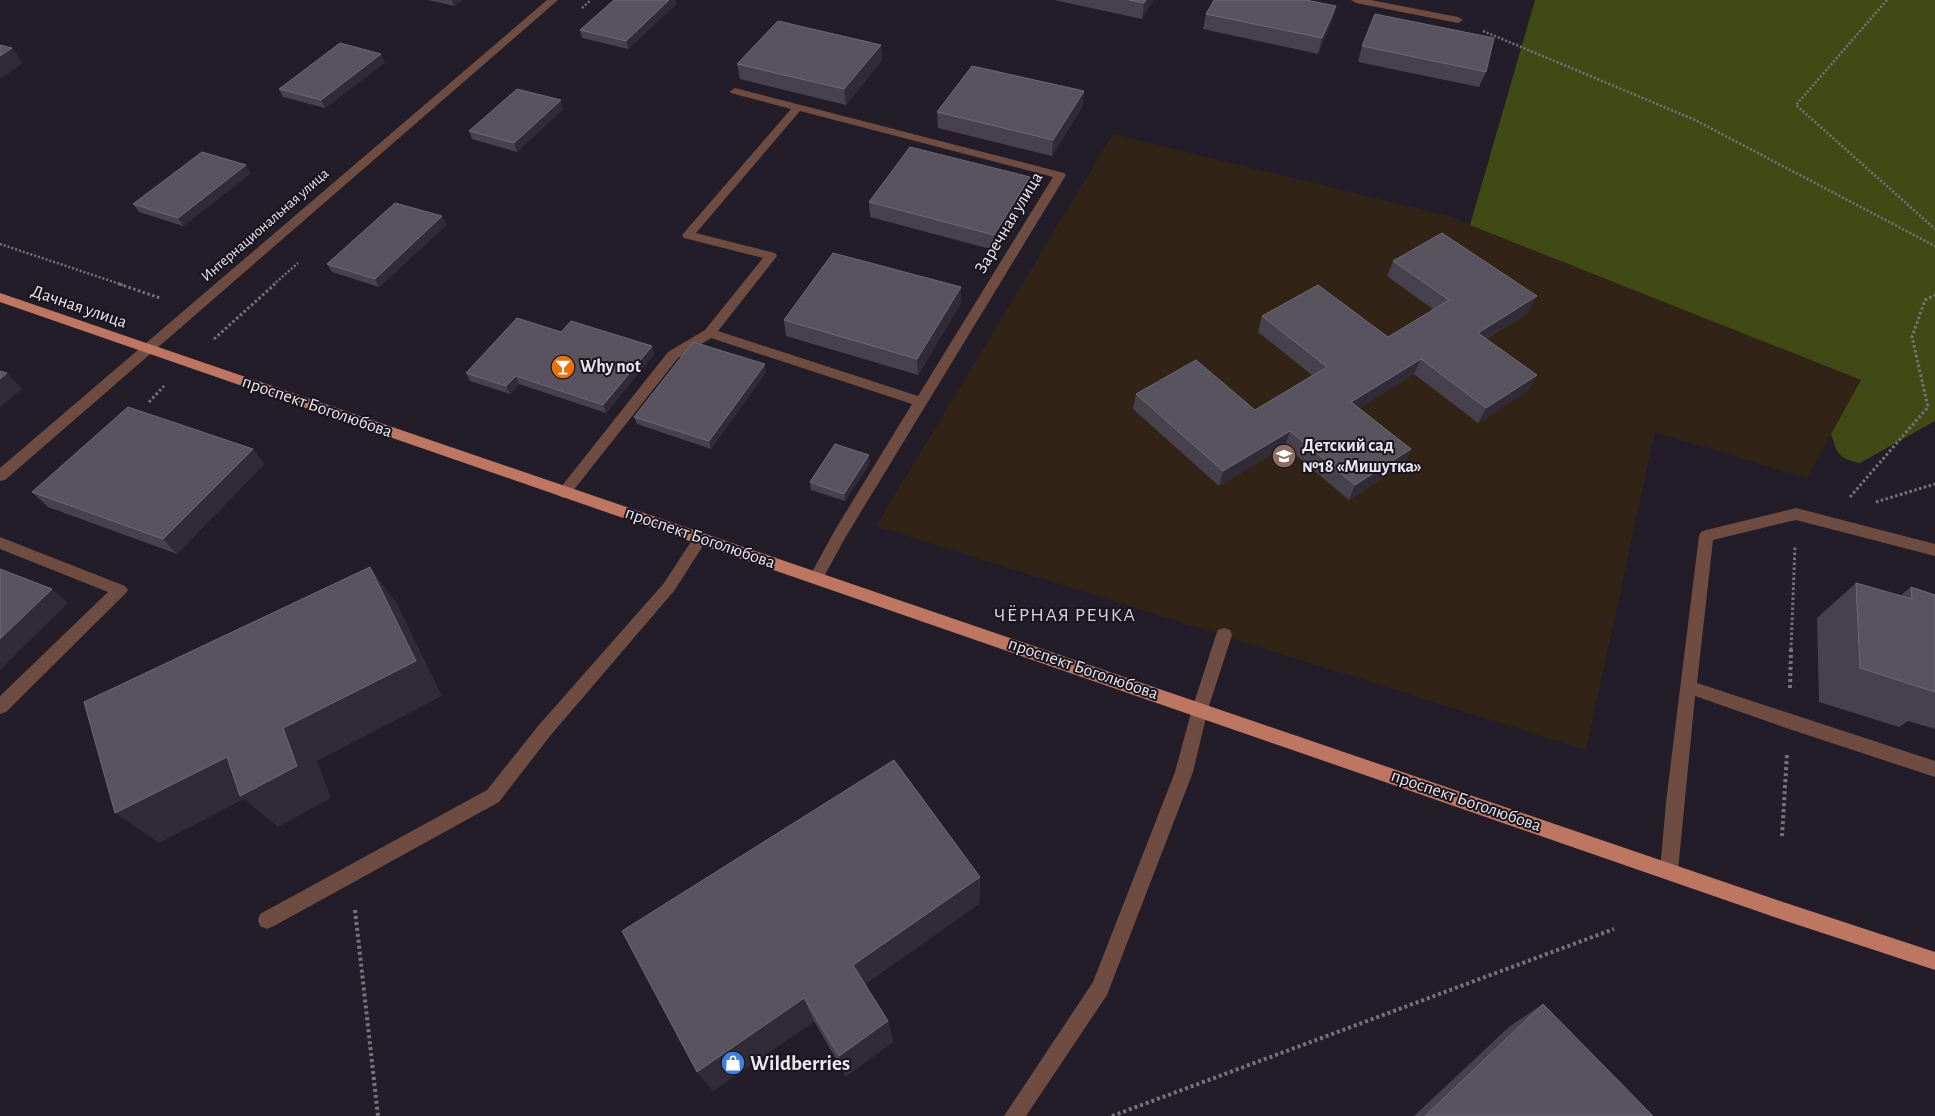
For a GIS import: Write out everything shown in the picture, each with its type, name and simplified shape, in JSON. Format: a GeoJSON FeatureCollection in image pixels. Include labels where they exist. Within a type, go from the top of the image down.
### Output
{"type":"FeatureCollection","features":[{"type":"Feature","properties":{"kind":"main road","name":"Дачная улица"},"geometry":{"type":"LineString","coordinates":[[0,297],[146,349]]}},
{"type":"Feature","properties":{"kind":"main road","name":"проспект Боголюбова"},"geometry":{"type":"LineString","coordinates":[[146,349],[1935,961]]}},
{"type":"Feature","properties":{"kind":"street","name":"Интернациональная улица"},"geometry":{"type":"LineString","coordinates":[[0,476],[553,0]]}},
{"type":"Feature","properties":{"kind":"street"},"geometry":{"type":"LineString","coordinates":[[1356,0],[1458,20]]}},
{"type":"Feature","properties":{"kind":"street","name":"Заречная улица"},"geometry":{"type":"LineString","coordinates":[[735,91],[1060,175],[840,534],[816,578]]}},
{"type":"Feature","properties":{"kind":"street"},"geometry":{"type":"LineString","coordinates":[[564,492],[673,355],[710,333],[770,256],[688,235],[798,107]]}},
{"type":"Feature","properties":{"kind":"street"},"geometry":{"type":"LineString","coordinates":[[710,333],[921,402]]}},
{"type":"Feature","properties":{"kind":"street"},"geometry":{"type":"LineString","coordinates":[[1669,871],[1675,802],[1706,536],[1796,514],[1935,550]]}},
{"type":"Feature","properties":{"kind":"street"},"geometry":{"type":"LineString","coordinates":[[267,920],[493,796],[544,731],[669,587],[702,538]]}},
{"type":"Feature","properties":{"kind":"street"},"geometry":{"type":"LineString","coordinates":[[0,543],[120,590],[0,707]]}},
{"type":"Feature","properties":{"kind":"street"},"geometry":{"type":"LineString","coordinates":[[1014,1116],[1100,988],[1184,772],[1200,709],[1224,635]]}},
{"type":"Feature","properties":{"kind":"street"},"geometry":{"type":"LineString","coordinates":[[1689,687],[1789,722],[1935,769]]}},
{"type":"Feature","properties":{"kind":"path"},"geometry":{"type":"LineString","coordinates":[[1887,0],[1796,105],[1935,229]]}},
{"type":"Feature","properties":{"kind":"path"},"geometry":{"type":"LineString","coordinates":[[1458,20],[1695,120],[1935,246]]}},
{"type":"Feature","properties":{"kind":"path"},"geometry":{"type":"LineString","coordinates":[[0,244],[231,323]]}},
{"type":"Feature","properties":{"kind":"path"},"geometry":{"type":"LineString","coordinates":[[1847,500],[1928,406],[1912,337],[1925,300],[1935,295]]}},
{"type":"Feature","properties":{"kind":"path"},"geometry":{"type":"LineString","coordinates":[[1782,836],[1789,722],[1796,514]]}},
{"type":"Feature","properties":{"kind":"path"},"geometry":{"type":"LineString","coordinates":[[350,874],[378,1116]]}},
{"type":"Feature","properties":{"kind":"path"},"geometry":{"type":"LineString","coordinates":[[1112,1116],[1614,929]]}},
{"type":"Feature","properties":{"kind":"shaded area","name":"Детский сад №18 «Мишутка»"},"geometry":{"type":"Polygon","coordinates":[[[1113,134],[1451,217],[1861,380],[1807,478],[1655,432],[1586,750],[876,526],[1113,134]]]}},
{"type":"Feature","properties":{"kind":"green space"},"geometry":{"type":"Polygon","coordinates":[[[1535,0],[1935,0],[1935,421],[1860,463],[1847,460],[1837,451],[1831,434],[1861,380],[1470,225],[1535,0]]]}},
{"type":"Feature","properties":{"kind":"building"},"geometry":{"type":"Polygon","coordinates":[[[614,0],[669,0],[626,41],[580,30],[614,0]]]}},
{"type":"Feature","properties":{"kind":"building"},"geometry":{"type":"Polygon","coordinates":[[[1129,0],[1146,0],[1144,3],[1129,0]]]}},
{"type":"Feature","properties":{"kind":"building"},"geometry":{"type":"Polygon","coordinates":[[[1214,0],[1306,0],[1336,6],[1322,38],[1206,14],[1214,0]]]}},
{"type":"Feature","properties":{"kind":"building"},"geometry":{"type":"Polygon","coordinates":[[[1375,14],[1494,38],[1486,72],[1362,46],[1375,14]]]}},
{"type":"Feature","properties":{"kind":"building"},"geometry":{"type":"Polygon","coordinates":[[[778,21],[881,45],[844,89],[737,64],[778,21]]]}},
{"type":"Feature","properties":{"kind":"building"},"geometry":{"type":"Polygon","coordinates":[[[340,43],[381,54],[321,100],[279,89],[340,43]]]}},
{"type":"Feature","properties":{"kind":"building"},"geometry":{"type":"Polygon","coordinates":[[[0,45],[12,48],[0,56],[0,45]]]}},
{"type":"Feature","properties":{"kind":"building"},"geometry":{"type":"Polygon","coordinates":[[[972,66],[1084,91],[1053,140],[937,112],[972,66]]]}},
{"type":"Feature","properties":{"kind":"building"},"geometry":{"type":"Polygon","coordinates":[[[517,89],[561,100],[514,143],[469,131],[517,89]]]}},
{"type":"Feature","properties":{"kind":"building"},"geometry":{"type":"Polygon","coordinates":[[[910,147],[1030,177],[994,235],[869,202],[910,147]]]}},
{"type":"Feature","properties":{"kind":"building"},"geometry":{"type":"Polygon","coordinates":[[[202,152],[246,165],[178,218],[133,204],[202,152]]]}},
{"type":"Feature","properties":{"kind":"building"},"geometry":{"type":"Polygon","coordinates":[[[395,203],[442,216],[375,279],[327,264],[395,203]]]}},
{"type":"Feature","properties":{"kind":"building"},"geometry":{"type":"Polygon","coordinates":[[[1442,233],[1537,296],[1478,333],[1537,375],[1486,408],[1421,359],[1351,402],[1411,449],[1355,485],[1290,431],[1223,471],[1136,394],[1196,360],[1255,410],[1327,367],[1262,316],[1318,285],[1388,337],[1449,300],[1393,261],[1442,233]]]}},
{"type":"Feature","properties":{"kind":"building"},"geometry":{"type":"Polygon","coordinates":[[[833,253],[961,287],[917,359],[784,320],[833,253]]]}},
{"type":"Feature","properties":{"kind":"building","name":"Why not"},"geometry":{"type":"Polygon","coordinates":[[[517,318],[561,332],[571,321],[652,346],[603,405],[516,376],[506,386],[466,373],[517,318]]]}},
{"type":"Feature","properties":{"kind":"building"},"geometry":{"type":"Polygon","coordinates":[[[693,342],[765,364],[709,441],[634,417],[693,342]]]}},
{"type":"Feature","properties":{"kind":"building"},"geometry":{"type":"Polygon","coordinates":[[[0,371],[7,373],[0,379],[0,371]]]}},
{"type":"Feature","properties":{"kind":"building"},"geometry":{"type":"Polygon","coordinates":[[[128,407],[253,449],[163,539],[32,492],[128,407]]]}},
{"type":"Feature","properties":{"kind":"building"},"geometry":{"type":"Polygon","coordinates":[[[835,444],[869,455],[844,494],[810,482],[835,444]]]}},
{"type":"Feature","properties":{"kind":"building"},"geometry":{"type":"Polygon","coordinates":[[[370,567],[416,661],[283,728],[297,766],[240,796],[227,757],[115,813],[84,702],[370,567]]]}},
{"type":"Feature","properties":{"kind":"building"},"geometry":{"type":"Polygon","coordinates":[[[0,569],[52,589],[0,639],[0,569]]]}},
{"type":"Feature","properties":{"kind":"building"},"geometry":{"type":"Polygon","coordinates":[[[1856,583],[1912,599],[1911,587],[1935,595],[1935,692],[1860,668],[1856,583]]]}},
{"type":"Feature","properties":{"kind":"building"},"geometry":{"type":"Polygon","coordinates":[[[894,760],[980,877],[853,965],[888,1021],[839,1056],[804,998],[697,1072],[622,931],[894,760]]]}},
{"type":"Feature","properties":{"kind":"building"},"geometry":{"type":"Polygon","coordinates":[[[1543,1004],[1653,1116],[1425,1116],[1543,1004]]]}},
{"type":"Feature","properties":{"kind":"place","name":"Why not"},"geometry":{"type":"Point","coordinates":[563,367]}},
{"type":"Feature","properties":{"kind":"place","name":"Детский сад №18 «Мишутка»"},"geometry":{"type":"Point","coordinates":[1284,456]}},
{"type":"Feature","properties":{"kind":"place","name":"Wildberries"},"geometry":{"type":"Point","coordinates":[733,1063]}},
{"type":"Feature","properties":{"kind":"district","name":"ЧЁРНАЯ РЕЧКА"},"geometry":{"type":"Point","coordinates":[1065,615]}}]}
